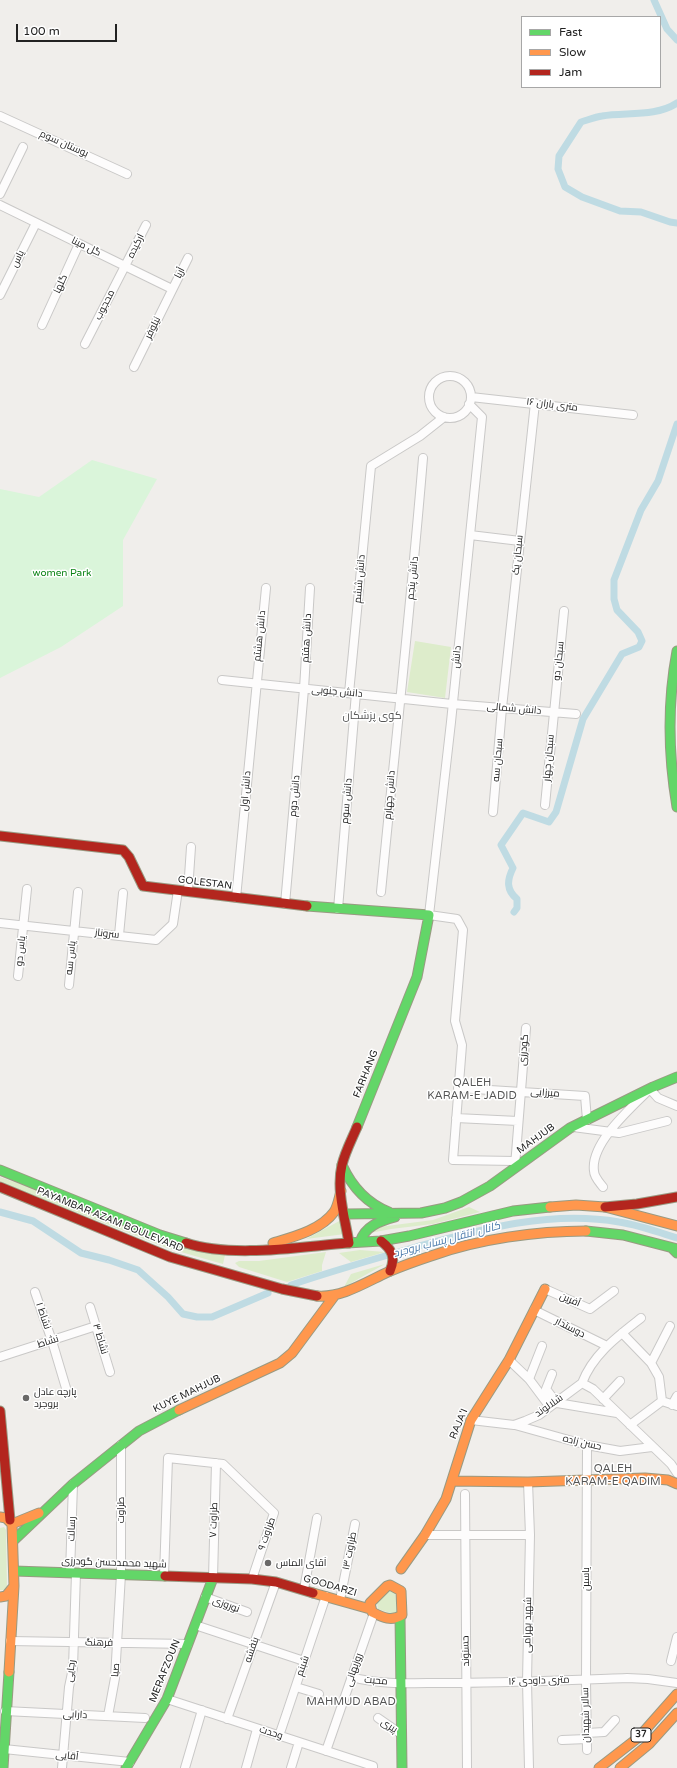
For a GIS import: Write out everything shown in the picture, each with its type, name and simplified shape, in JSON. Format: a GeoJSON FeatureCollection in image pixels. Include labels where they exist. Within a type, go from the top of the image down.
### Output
{"type":"FeatureCollection","features":[{"type":"Feature","properties":{"kind":"main road"},"geometry":{"type":"LineString","coordinates":[[677,651],[672,684],[670,739],[672,773],[677,807]]}},
{"type":"Feature","properties":{"kind":"main road","name":"GOLESTAN"},"geometry":{"type":"LineString","coordinates":[[0,836],[123,850],[129,856],[144,886],[285,904],[429,915]]}},
{"type":"Feature","properties":{"kind":"main road","name":"FARHANG"},"geometry":{"type":"LineString","coordinates":[[349,1243],[346,1214],[341,1191],[340,1174],[342,1164],[417,977],[429,915]]}},
{"type":"Feature","properties":{"kind":"main road","name":"MAHJUB"},"geometry":{"type":"LineString","coordinates":[[408,1214],[442,1209],[469,1198],[559,1135],[677,1077]]}},
{"type":"Feature","properties":{"kind":"main road"},"geometry":{"type":"LineString","coordinates":[[342,1164],[354,1187],[370,1204],[389,1212],[408,1214]]}},
{"type":"Feature","properties":{"kind":"main road","name":"PAYAMBAR AZAM BOULEVARD"},"geometry":{"type":"LineString","coordinates":[[0,1170],[133,1225],[176,1240],[208,1248],[224,1250],[252,1250],[381,1241],[409,1236],[513,1211],[576,1205],[605,1207],[677,1226]]}},
{"type":"Feature","properties":{"kind":"main road","name":"PAYAMBAR AZAM BOULEVARD"},"geometry":{"type":"LineString","coordinates":[[0,1188],[146,1248],[187,1262],[302,1294],[321,1296],[335,1295],[390,1271],[432,1255],[467,1245],[540,1232],[604,1232],[675,1250]]}},
{"type":"Feature","properties":{"kind":"main road"},"geometry":{"type":"LineString","coordinates":[[252,1250],[301,1234],[322,1223],[334,1213],[341,1191]]}},
{"type":"Feature","properties":{"kind":"main road"},"geometry":{"type":"LineString","coordinates":[[605,1207],[637,1204],[677,1197]]}},
{"type":"Feature","properties":{"kind":"main road"},"geometry":{"type":"LineString","coordinates":[[346,1214],[408,1214]]}},
{"type":"Feature","properties":{"kind":"main road"},"geometry":{"type":"LineString","coordinates":[[360,1242],[364,1231],[373,1225],[408,1214]]}},
{"type":"Feature","properties":{"kind":"main road"},"geometry":{"type":"LineString","coordinates":[[381,1241],[388,1245],[393,1255],[390,1271]]}},
{"type":"Feature","properties":{"kind":"main road","name":"RAJA'I"},"geometry":{"type":"LineString","coordinates":[[387,1586],[425,1535],[446,1499],[471,1420],[509,1360],[544,1289]]}},
{"type":"Feature","properties":{"kind":"main road","name":"KUYE MAHJUB"},"geometry":{"type":"LineString","coordinates":[[13,1541],[73,1484],[139,1431],[188,1405],[280,1362],[292,1353],[335,1295]]}},
{"type":"Feature","properties":{"kind":"main road"},"geometry":{"type":"LineString","coordinates":[[0,1411],[13,1541],[14,1571],[2,1755],[3,1768]]}},
{"type":"Feature","properties":{"kind":"main road"},"geometry":{"type":"LineString","coordinates":[[452,1481],[528,1482],[586,1479],[658,1479],[668,1480],[677,1484]]}},
{"type":"Feature","properties":{"kind":"main road"},"geometry":{"type":"LineString","coordinates":[[11,1522],[44,1512]]}},
{"type":"Feature","properties":{"kind":"main road"},"geometry":{"type":"LineString","coordinates":[[0,1517],[6,1518],[11,1522]]}},
{"type":"Feature","properties":{"kind":"main road"},"geometry":{"type":"LineString","coordinates":[[401,1569],[402,1615],[400,1616],[402,1768]]}},
{"type":"Feature","properties":{"kind":"main road","name":"شهید محمدحسن گودرزی"},"geometry":{"type":"LineString","coordinates":[[14,1571],[213,1578]]}},
{"type":"Feature","properties":{"kind":"main road","name":"GOODARZI"},"geometry":{"type":"LineString","coordinates":[[213,1578],[252,1579],[276,1582],[304,1589],[372,1611]]}},
{"type":"Feature","properties":{"kind":"main road","name":"MERAFZOUN"},"geometry":{"type":"LineString","coordinates":[[128,1765],[167,1699],[213,1578]]}},
{"type":"Feature","properties":{"kind":"main road"},"geometry":{"type":"LineString","coordinates":[[0,1597],[6,1596],[14,1586]]}},
{"type":"Feature","properties":{"kind":"main road"},"geometry":{"type":"LineString","coordinates":[[400,1616],[397,1619],[392,1620],[372,1611],[370,1603],[387,1586],[394,1586],[401,1591]]}},
{"type":"Feature","properties":{"kind":"main road","name":"37"},"geometry":{"type":"LineString","coordinates":[[599,1768],[639,1737],[677,1694]]}},
{"type":"Feature","properties":{"kind":"main road","name":"37"},"geometry":{"type":"LineString","coordinates":[[620,1768],[649,1744],[677,1713]]}},
{"type":"Feature","properties":{"kind":"street","name":"بوستان سوم"},"geometry":{"type":"LineString","coordinates":[[0,116],[127,174]]}},
{"type":"Feature","properties":{"kind":"street"},"geometry":{"type":"LineString","coordinates":[[0,194],[23,147]]}},
{"type":"Feature","properties":{"kind":"street","name":"گل مینا"},"geometry":{"type":"LineString","coordinates":[[0,205],[172,289]]}},
{"type":"Feature","properties":{"kind":"street","name":"یاس"},"geometry":{"type":"LineString","coordinates":[[0,296],[36,223]]}},
{"type":"Feature","properties":{"kind":"street","name":"ارکیده"},"geometry":{"type":"LineString","coordinates":[[125,267],[146,225]]}},
{"type":"Feature","properties":{"kind":"street","name":"گلها"},"geometry":{"type":"LineString","coordinates":[[42,325],[79,244]]}},
{"type":"Feature","properties":{"kind":"street","name":"آریا"},"geometry":{"type":"LineString","coordinates":[[172,289],[188,258]]}},
{"type":"Feature","properties":{"kind":"street","name":"محجوب"},"geometry":{"type":"LineString","coordinates":[[85,344],[125,267]]}},
{"type":"Feature","properties":{"kind":"street","name":"نیلوفر"},"geometry":{"type":"LineString","coordinates":[[134,367],[172,289]]}},
{"type":"Feature","properties":{"kind":"street"},"geometry":{"type":"LineString","coordinates":[[454,376],[466,384],[470,401],[462,414],[456,417],[444,418],[432,409],[429,403],[430,389],[440,378],[454,376]]}},
{"type":"Feature","properties":{"kind":"street","name":"۱۶ متری باران"},"geometry":{"type":"LineString","coordinates":[[470,401],[535,403],[633,415]]}},
{"type":"Feature","properties":{"kind":"street","name":"دانش"},"geometry":{"type":"LineString","coordinates":[[429,915],[482,417],[470,401]]}},
{"type":"Feature","properties":{"kind":"street","name":"سبحان یک"},"geometry":{"type":"LineString","coordinates":[[502,708],[535,403]]}},
{"type":"Feature","properties":{"kind":"street","name":"دانش ششم"},"geometry":{"type":"LineString","coordinates":[[353,693],[371,466],[420,436],[444,418]]}},
{"type":"Feature","properties":{"kind":"street","name":"دانش پنجم"},"geometry":{"type":"LineString","coordinates":[[399,698],[414,571],[423,458]]}},
{"type":"Feature","properties":{"kind":"street"},"geometry":{"type":"LineString","coordinates":[[470,535],[520,541]]}},
{"type":"Feature","properties":{"kind":"street","name":"دانش هشتم"},"geometry":{"type":"LineString","coordinates":[[255,684],[266,588]]}},
{"type":"Feature","properties":{"kind":"street","name":"دانش هفتم"},"geometry":{"type":"LineString","coordinates":[[304,689],[310,588]]}},
{"type":"Feature","properties":{"kind":"street","name":"سبحان دو"},"geometry":{"type":"LineString","coordinates":[[554,712],[564,611]]}},
{"type":"Feature","properties":{"kind":"street","name":"دانش جنوبی"},"geometry":{"type":"LineString","coordinates":[[222,680],[452,704]]}},
{"type":"Feature","properties":{"kind":"street","name":"دانش اول"},"geometry":{"type":"LineString","coordinates":[[236,898],[255,684]]}},
{"type":"Feature","properties":{"kind":"street","name":"دانش دوم"},"geometry":{"type":"LineString","coordinates":[[285,904],[304,689]]}},
{"type":"Feature","properties":{"kind":"street","name":"دانش سوم"},"geometry":{"type":"LineString","coordinates":[[338,909],[353,693]]}},
{"type":"Feature","properties":{"kind":"street","name":"دانش چهارم"},"geometry":{"type":"LineString","coordinates":[[381,892],[399,698]]}},
{"type":"Feature","properties":{"kind":"street","name":"دانش شمالی"},"geometry":{"type":"LineString","coordinates":[[452,704],[576,714]]}},
{"type":"Feature","properties":{"kind":"street","name":"سبحان سه"},"geometry":{"type":"LineString","coordinates":[[493,812],[502,708]]}},
{"type":"Feature","properties":{"kind":"street","name":"سبحان چهار"},"geometry":{"type":"LineString","coordinates":[[545,805],[554,712]]}},
{"type":"Feature","properties":{"kind":"street"},"geometry":{"type":"LineString","coordinates":[[188,891],[191,847]]}},
{"type":"Feature","properties":{"kind":"street","name":"یاس دو"},"geometry":{"type":"LineString","coordinates":[[18,976],[27,889]]}},
{"type":"Feature","properties":{"kind":"street","name":"سروناز"},"geometry":{"type":"LineString","coordinates":[[0,923],[156,940],[173,924],[178,890]]}},
{"type":"Feature","properties":{"kind":"street","name":"یاس سه"},"geometry":{"type":"LineString","coordinates":[[69,985],[78,892]]}},
{"type":"Feature","properties":{"kind":"street"},"geometry":{"type":"LineString","coordinates":[[118,935],[123,893]]}},
{"type":"Feature","properties":{"kind":"street"},"geometry":{"type":"LineString","coordinates":[[429,915],[457,919],[463,930],[454,1021],[462,1045],[453,1160],[515,1165]]}},
{"type":"Feature","properties":{"kind":"street","name":"گودرزی"},"geometry":{"type":"LineString","coordinates":[[515,1165],[526,1028]]}},
{"type":"Feature","properties":{"kind":"street","name":"میرزایی"},"geometry":{"type":"LineString","coordinates":[[458,1088],[584,1096],[587,1120]]}},
{"type":"Feature","properties":{"kind":"street"},"geometry":{"type":"LineString","coordinates":[[602,1187],[594,1173],[594,1161],[598,1149],[618,1120],[650,1089],[658,1098],[677,1106]]}},
{"type":"Feature","properties":{"kind":"street"},"geometry":{"type":"LineString","coordinates":[[456,1118],[518,1121]]}},
{"type":"Feature","properties":{"kind":"street"},"geometry":{"type":"LineString","coordinates":[[573,1127],[609,1133],[619,1133],[667,1121]]}},
{"type":"Feature","properties":{"kind":"street","name":"آفرین"},"geometry":{"type":"LineString","coordinates":[[544,1289],[590,1309],[614,1291]]}},
{"type":"Feature","properties":{"kind":"street","name":"نشاط ۱"},"geometry":{"type":"LineString","coordinates":[[35,1292],[66,1388]]}},
{"type":"Feature","properties":{"kind":"street","name":"نشاط ۳"},"geometry":{"type":"LineString","coordinates":[[90,1307],[110,1372]]}},
{"type":"Feature","properties":{"kind":"street","name":"دوستدار"},"geometry":{"type":"LineString","coordinates":[[534,1310],[607,1346]]}},
{"type":"Feature","properties":{"kind":"street"},"geometry":{"type":"LineString","coordinates":[[579,1384],[594,1360],[607,1346],[641,1318]]}},
{"type":"Feature","properties":{"kind":"street","name":"نشاط"},"geometry":{"type":"LineString","coordinates":[[0,1357],[96,1326]]}},
{"type":"Feature","properties":{"kind":"street"},"geometry":{"type":"LineString","coordinates":[[651,1363],[670,1326]]}},
{"type":"Feature","properties":{"kind":"street"},"geometry":{"type":"LineString","coordinates":[[622,1333],[651,1363],[659,1376],[662,1401]]}},
{"type":"Feature","properties":{"kind":"street"},"geometry":{"type":"LineString","coordinates":[[529,1379],[542,1346]]}},
{"type":"Feature","properties":{"kind":"street"},"geometry":{"type":"LineString","coordinates":[[509,1360],[553,1405],[618,1413]]}},
{"type":"Feature","properties":{"kind":"street"},"geometry":{"type":"LineString","coordinates":[[552,1374],[546,1389],[553,1405]]}},
{"type":"Feature","properties":{"kind":"street"},"geometry":{"type":"LineString","coordinates":[[603,1399],[620,1381]]}},
{"type":"Feature","properties":{"kind":"street"},"geometry":{"type":"LineString","coordinates":[[579,1384],[586,1384],[603,1399],[671,1464],[677,1473]]}},
{"type":"Feature","properties":{"kind":"street","name":"شلالوند"},"geometry":{"type":"LineString","coordinates":[[471,1420],[514,1425],[539,1415],[579,1384]]}},
{"type":"Feature","properties":{"kind":"street"},"geometry":{"type":"LineString","coordinates":[[662,1401],[675,1405],[677,1396]]}},
{"type":"Feature","properties":{"kind":"street"},"geometry":{"type":"LineString","coordinates":[[630,1425],[662,1401]]}},
{"type":"Feature","properties":{"kind":"street","name":"حسن زاده"},"geometry":{"type":"LineString","coordinates":[[514,1425],[587,1445],[620,1451],[652,1447]]}},
{"type":"Feature","properties":{"kind":"street","name":"طراوت"},"geometry":{"type":"LineString","coordinates":[[121,1445],[121,1574]]}},
{"type":"Feature","properties":{"kind":"street","name":"یاسین"},"geometry":{"type":"LineString","coordinates":[[586,1680],[587,1445]]}},
{"type":"Feature","properties":{"kind":"street"},"geometry":{"type":"LineString","coordinates":[[164,1576],[168,1458],[216,1463]]}},
{"type":"Feature","properties":{"kind":"street","name":"طراوت ۹"},"geometry":{"type":"LineString","coordinates":[[216,1463],[223,1464],[274,1513],[252,1579]]}},
{"type":"Feature","properties":{"kind":"street","name":"طراوت ۷"},"geometry":{"type":"LineString","coordinates":[[213,1578],[216,1463]]}},
{"type":"Feature","properties":{"kind":"street","name":"شهید بهرامی"},"geometry":{"type":"LineString","coordinates":[[528,1482],[530,1535],[527,1681],[529,1768]]}},
{"type":"Feature","properties":{"kind":"street","name":"رسالت"},"geometry":{"type":"LineString","coordinates":[[73,1484],[73,1573]]}},
{"type":"Feature","properties":{"kind":"street","name":"حسنوند"},"geometry":{"type":"LineString","coordinates":[[465,1494],[467,1768]]}},
{"type":"Feature","properties":{"kind":"street"},"geometry":{"type":"LineString","coordinates":[[304,1589],[317,1518]]}},
{"type":"Feature","properties":{"kind":"street","name":"طراوت ۱۳"},"geometry":{"type":"LineString","coordinates":[[340,1600],[355,1524]]}},
{"type":"Feature","properties":{"kind":"street"},"geometry":{"type":"LineString","coordinates":[[425,1535],[530,1535]]}},
{"type":"Feature","properties":{"kind":"street","name":"رجایی"},"geometry":{"type":"LineString","coordinates":[[62,1768],[66,1715],[73,1668],[73,1573]]}},
{"type":"Feature","properties":{"kind":"street","name":"صبا"},"geometry":{"type":"LineString","coordinates":[[108,1716],[115,1678],[121,1574]]}},
{"type":"Feature","properties":{"kind":"street","name":"بنفشه"},"geometry":{"type":"LineString","coordinates":[[227,1719],[276,1582]]}},
{"type":"Feature","properties":{"kind":"street","name":"شبنم"},"geometry":{"type":"LineString","coordinates":[[279,1736],[326,1596]]}},
{"type":"Feature","properties":{"kind":"street","name":"نوروزی"},"geometry":{"type":"LineString","coordinates":[[205,1597],[247,1612]]}},
{"type":"Feature","properties":{"kind":"street","name":"روزبهانی"},"geometry":{"type":"LineString","coordinates":[[326,1751],[372,1611]]}},
{"type":"Feature","properties":{"kind":"street"},"geometry":{"type":"LineString","coordinates":[[195,1624],[304,1661]]}},
{"type":"Feature","properties":{"kind":"street"},"geometry":{"type":"LineString","coordinates":[[671,1661],[677,1637]]}},
{"type":"Feature","properties":{"kind":"street","name":"فرهنگ"},"geometry":{"type":"LineString","coordinates":[[10,1641],[188,1644]]}},
{"type":"Feature","properties":{"kind":"street","name":"محبت"},"geometry":{"type":"LineString","coordinates":[[351,1677],[372,1681],[401,1683]]}},
{"type":"Feature","properties":{"kind":"street","name":"۱۶ متری داودی"},"geometry":{"type":"LineString","coordinates":[[401,1683],[648,1679],[677,1683]]}},
{"type":"Feature","properties":{"kind":"street","name":"سالار شهیدان"},"geometry":{"type":"LineString","coordinates":[[586,1680],[587,1750]]}},
{"type":"Feature","properties":{"kind":"street"},"geometry":{"type":"LineString","coordinates":[[296,1687],[319,1694]]}},
{"type":"Feature","properties":{"kind":"street","name":"وحدت"},"geometry":{"type":"LineString","coordinates":[[167,1699],[373,1766],[373,1768]]}},
{"type":"Feature","properties":{"kind":"street"},"geometry":{"type":"LineString","coordinates":[[185,1768],[202,1710]]}},
{"type":"Feature","properties":{"kind":"street","name":"دارابی"},"geometry":{"type":"LineString","coordinates":[[5,1711],[145,1718]]}},
{"type":"Feature","properties":{"kind":"street","name":"پیری"},"geometry":{"type":"LineString","coordinates":[[378,1718],[401,1734]]}},
{"type":"Feature","properties":{"kind":"street"},"geometry":{"type":"LineString","coordinates":[[562,1740],[604,1732],[615,1720]]}},
{"type":"Feature","properties":{"kind":"street"},"geometry":{"type":"LineString","coordinates":[[246,1768],[257,1728]]}},
{"type":"Feature","properties":{"kind":"street"},"geometry":{"type":"LineString","coordinates":[[291,1768],[299,1742]]}},
{"type":"Feature","properties":{"kind":"street","name":"آقایی"},"geometry":{"type":"LineString","coordinates":[[2,1755],[63,1756],[128,1765]]}},
{"type":"Feature","properties":{"kind":"green space","name":"women Park"},"geometry":{"type":"Polygon","coordinates":[[[92,460],[157,479],[123,540],[123,606],[61,647],[0,678],[0,489],[39,497],[92,460]]]}},
{"type":"Feature","properties":{"kind":"green space"},"geometry":{"type":"Polygon","coordinates":[[[415,641],[451,647],[445,698],[407,692],[415,641]]]}},
{"type":"Feature","properties":{"kind":"green space"},"geometry":{"type":"Polygon","coordinates":[[[0,1177],[225,1255],[223,1264],[167,1248],[0,1182],[0,1177]]]}},
{"type":"Feature","properties":{"kind":"green space"},"geometry":{"type":"Polygon","coordinates":[[[469,1207],[480,1212],[433,1224],[370,1233],[379,1227],[433,1220],[469,1207]]]}},
{"type":"Feature","properties":{"kind":"green space"},"geometry":{"type":"Polygon","coordinates":[[[343,1219],[345,1234],[306,1239],[343,1219]]]}},
{"type":"Feature","properties":{"kind":"green space"},"geometry":{"type":"Polygon","coordinates":[[[360,1250],[385,1252],[351,1262],[339,1253],[360,1250]]]}},
{"type":"Feature","properties":{"kind":"green space"},"geometry":{"type":"Polygon","coordinates":[[[326,1252],[322,1265],[322,1271],[287,1282],[239,1267],[235,1263],[239,1261],[259,1261],[326,1252]]]}},
{"type":"Feature","properties":{"kind":"green space"},"geometry":{"type":"Polygon","coordinates":[[[385,1264],[344,1287],[351,1274],[385,1264]]]}},
{"type":"Feature","properties":{"kind":"green space"},"geometry":{"type":"Polygon","coordinates":[[[4,1527],[6,1530],[7,1587],[5,1590],[0,1590],[0,1528],[4,1527]]]}},
{"type":"Feature","properties":{"kind":"green space"},"geometry":{"type":"Polygon","coordinates":[[[388,1590],[395,1591],[397,1612],[393,1614],[378,1609],[377,1603],[388,1590]]]}},
{"type":"Feature","properties":{"kind":"waterway"},"geometry":{"type":"LineString","coordinates":[[654,0],[667,29],[677,40]]}},
{"type":"Feature","properties":{"kind":"waterway"},"geometry":{"type":"LineString","coordinates":[[677,103],[669,107],[650,112],[602,116],[581,122],[559,156],[558,169],[565,187],[582,197],[620,211],[641,212],[677,223]]}},
{"type":"Feature","properties":{"kind":"waterway"},"geometry":{"type":"LineString","coordinates":[[514,912],[517,908],[517,899],[513,896],[509,888],[509,881],[513,868],[501,845],[523,813],[549,822],[556,812],[583,719],[622,654],[639,647],[642,641],[638,632],[617,610],[614,599],[614,580],[641,510],[658,481],[677,424]]}},
{"type":"Feature","properties":{"kind":"waterway","name":"کانال انتقال پساب بروجرد"},"geometry":{"type":"LineString","coordinates":[[0,1212],[33,1221],[81,1253],[109,1260],[138,1270],[168,1297],[183,1314],[197,1317],[212,1317],[268,1293]]}},
{"type":"Feature","properties":{"kind":"waterway","name":"کانال انتقال پساب بروجرد"},"geometry":{"type":"LineString","coordinates":[[291,1285],[353,1265],[441,1240],[516,1223],[567,1218],[593,1219],[626,1223],[677,1238]]}},
{"type":"Feature","properties":{"kind":"traffic: fast"},"geometry":{"type":"LineString","coordinates":[[677,651],[670,710],[670,748],[677,807]]}},
{"type":"Feature","properties":{"kind":"traffic: fast"},"geometry":{"type":"LineString","coordinates":[[307,906],[429,915],[417,977],[357,1127]]}},
{"type":"Feature","properties":{"kind":"traffic: fast"},"geometry":{"type":"LineString","coordinates":[[346,1214],[421,1213],[445,1208],[461,1202],[490,1186],[570,1128],[653,1087],[677,1077]]}},
{"type":"Feature","properties":{"kind":"traffic: fast"},"geometry":{"type":"LineString","coordinates":[[342,1165],[355,1187],[373,1204],[389,1212]]}},
{"type":"Feature","properties":{"kind":"traffic: fast"},"geometry":{"type":"LineString","coordinates":[[0,1170],[160,1235],[186,1243]]}},
{"type":"Feature","properties":{"kind":"traffic: fast"},"geometry":{"type":"LineString","coordinates":[[347,1243],[381,1241],[409,1236],[513,1211],[550,1207]]}},
{"type":"Feature","properties":{"kind":"traffic: fast"},"geometry":{"type":"LineString","coordinates":[[360,1242],[362,1236],[369,1228],[379,1222],[395,1217]]}},
{"type":"Feature","properties":{"kind":"traffic: fast"},"geometry":{"type":"LineString","coordinates":[[586,1231],[623,1235],[677,1249]]}},
{"type":"Feature","properties":{"kind":"traffic: fast"},"geometry":{"type":"LineString","coordinates":[[672,1248],[677,1253]]}},
{"type":"Feature","properties":{"kind":"traffic: fast"},"geometry":{"type":"LineString","coordinates":[[13,1541],[73,1484],[139,1431],[179,1410]]}},
{"type":"Feature","properties":{"kind":"traffic: fast"},"geometry":{"type":"LineString","coordinates":[[14,1571],[165,1576]]}},
{"type":"Feature","properties":{"kind":"traffic: fast"},"geometry":{"type":"LineString","coordinates":[[126,1768],[167,1699],[213,1578]]}},
{"type":"Feature","properties":{"kind":"traffic: fast"},"geometry":{"type":"LineString","coordinates":[[400,1616],[402,1768]]}},
{"type":"Feature","properties":{"kind":"traffic: fast"},"geometry":{"type":"LineString","coordinates":[[3,1768],[9,1672]]}},
{"type":"Feature","properties":{"kind":"traffic: slow"},"geometry":{"type":"LineString","coordinates":[[273,1243],[306,1232],[322,1224],[334,1212],[341,1191]]}},
{"type":"Feature","properties":{"kind":"traffic: slow"},"geometry":{"type":"LineString","coordinates":[[550,1207],[576,1205],[605,1207],[677,1226]]}},
{"type":"Feature","properties":{"kind":"traffic: slow"},"geometry":{"type":"LineString","coordinates":[[317,1296],[326,1296],[345,1292],[388,1272],[449,1250],[468,1245],[528,1234],[586,1231]]}},
{"type":"Feature","properties":{"kind":"traffic: slow"},"geometry":{"type":"LineString","coordinates":[[401,1569],[425,1535],[446,1499],[471,1420],[509,1360],[545,1289]]}},
{"type":"Feature","properties":{"kind":"traffic: slow"},"geometry":{"type":"LineString","coordinates":[[179,1410],[280,1363],[292,1353],[335,1295]]}},
{"type":"Feature","properties":{"kind":"traffic: slow"},"geometry":{"type":"LineString","coordinates":[[452,1481],[528,1482],[645,1478],[668,1480],[677,1484]]}},
{"type":"Feature","properties":{"kind":"traffic: slow"},"geometry":{"type":"LineString","coordinates":[[12,1524],[39,1513]]}},
{"type":"Feature","properties":{"kind":"traffic: slow"},"geometry":{"type":"LineString","coordinates":[[0,1517],[6,1518],[12,1524],[14,1586],[9,1672]]}},
{"type":"Feature","properties":{"kind":"traffic: slow"},"geometry":{"type":"LineString","coordinates":[[390,1585],[401,1591],[402,1615],[394,1618],[383,1617],[372,1612],[370,1603],[387,1586],[390,1585]]}},
{"type":"Feature","properties":{"kind":"traffic: slow"},"geometry":{"type":"LineString","coordinates":[[0,1597],[6,1596],[14,1586]]}},
{"type":"Feature","properties":{"kind":"traffic: slow"},"geometry":{"type":"LineString","coordinates":[[313,1593],[370,1609]]}},
{"type":"Feature","properties":{"kind":"traffic: slow"},"geometry":{"type":"LineString","coordinates":[[599,1768],[639,1737],[677,1694]]}},
{"type":"Feature","properties":{"kind":"traffic: slow"},"geometry":{"type":"LineString","coordinates":[[620,1768],[649,1744],[677,1713]]}},
{"type":"Feature","properties":{"kind":"traffic: jam"},"geometry":{"type":"LineString","coordinates":[[0,836],[123,850],[129,857],[143,886],[307,906]]}},
{"type":"Feature","properties":{"kind":"traffic: jam"},"geometry":{"type":"LineString","coordinates":[[349,1243],[342,1204],[340,1175],[345,1155],[357,1127]]}},
{"type":"Feature","properties":{"kind":"traffic: jam"},"geometry":{"type":"LineString","coordinates":[[0,1187],[170,1257],[282,1289],[317,1296]]}},
{"type":"Feature","properties":{"kind":"traffic: jam"},"geometry":{"type":"LineString","coordinates":[[605,1207],[637,1204],[677,1197]]}},
{"type":"Feature","properties":{"kind":"traffic: jam"},"geometry":{"type":"LineString","coordinates":[[381,1241],[388,1247],[392,1254],[393,1262],[390,1271]]}},
{"type":"Feature","properties":{"kind":"traffic: jam"},"geometry":{"type":"LineString","coordinates":[[186,1243],[224,1250],[244,1251],[287,1249],[347,1243]]}},
{"type":"Feature","properties":{"kind":"traffic: jam"},"geometry":{"type":"LineString","coordinates":[[0,1411],[10,1520]]}},
{"type":"Feature","properties":{"kind":"traffic: jam"},"geometry":{"type":"LineString","coordinates":[[165,1576],[252,1579],[276,1582],[313,1593]]}},
{"type":"Feature","properties":{"kind":"place","name":"پارچه عادل بروجرد"},"geometry":{"type":"Point","coordinates":[26,1398]}},
{"type":"Feature","properties":{"kind":"place","name":"آقای الماس"},"geometry":{"type":"Point","coordinates":[268,1563]}},
{"type":"Feature","properties":{"kind":"district","name":"کوی پزشکان"},"geometry":{"type":"Point","coordinates":[372,716]}},
{"type":"Feature","properties":{"kind":"district","name":"QALEH KARAM-E JADID"},"geometry":{"type":"Point","coordinates":[472,1089]}},
{"type":"Feature","properties":{"kind":"district","name":"QALEH KARAM-E QADIM"},"geometry":{"type":"Point","coordinates":[613,1475]}},
{"type":"Feature","properties":{"kind":"district","name":"MAHMUD ABAD"},"geometry":{"type":"Point","coordinates":[351,1702]}}]}
